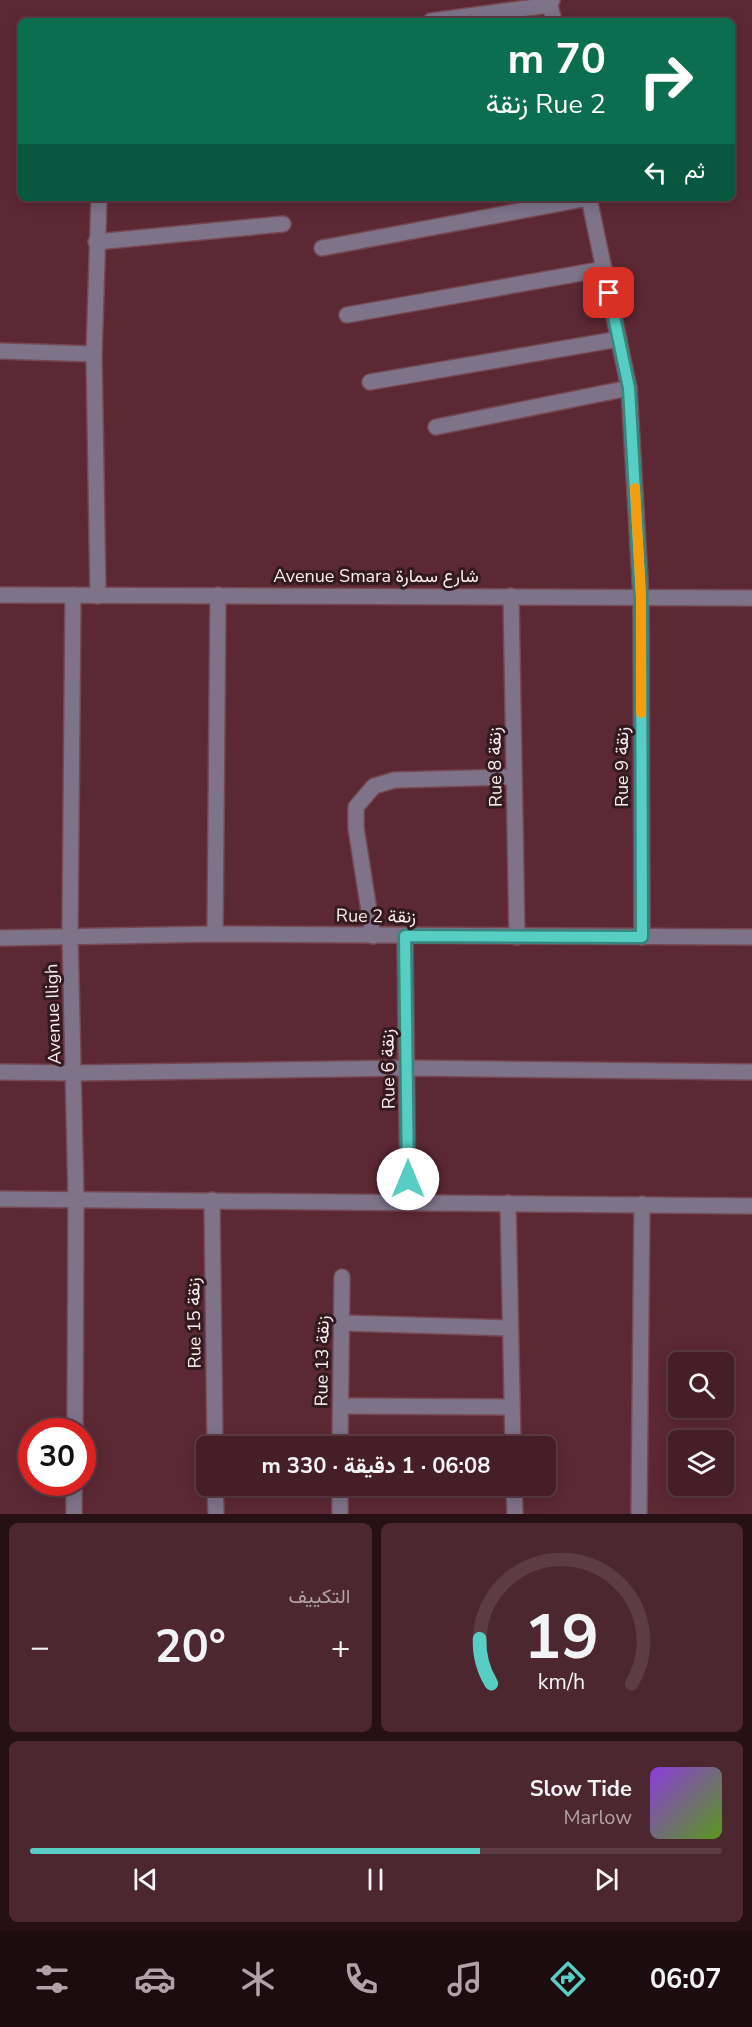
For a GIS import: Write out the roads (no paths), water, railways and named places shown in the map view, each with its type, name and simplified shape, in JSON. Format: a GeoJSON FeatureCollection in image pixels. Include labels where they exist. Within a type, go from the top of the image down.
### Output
{"type":"FeatureCollection","features":[{"type":"Feature","properties":{"kind":"street"},"geometry":{"type":"LineString","coordinates":[[451,18],[551,3],[554,18]]}},
{"type":"Feature","properties":{"kind":"street"},"geometry":{"type":"LineString","coordinates":[[98,596],[94,354],[99,201]]}},
{"type":"Feature","properties":{"kind":"street","name":"Rue 9 زنقة"},"geometry":{"type":"LineString","coordinates":[[322,248],[573,201]]}},
{"type":"Feature","properties":{"kind":"street","name":"Rue 9 زنقة"},"geometry":{"type":"LineString","coordinates":[[590,201],[629,388],[641,597],[642,937]]}},
{"type":"Feature","properties":{"kind":"street"},"geometry":{"type":"LineString","coordinates":[[96,242],[283,225]]}},
{"type":"Feature","properties":{"kind":"street"},"geometry":{"type":"LineString","coordinates":[[348,315],[604,270]]}},
{"type":"Feature","properties":{"kind":"street"},"geometry":{"type":"LineString","coordinates":[[370,382],[619,339]]}},
{"type":"Feature","properties":{"kind":"street"},"geometry":{"type":"LineString","coordinates":[[0,351],[94,354]]}},
{"type":"Feature","properties":{"kind":"street"},"geometry":{"type":"LineString","coordinates":[[436,427],[629,388]]}},
{"type":"Feature","properties":{"kind":"street","name":"Avenue Iligh"},"geometry":{"type":"LineString","coordinates":[[73,595],[70,935],[76,1199],[75,1418]]}},
{"type":"Feature","properties":{"kind":"street"},"geometry":{"type":"LineString","coordinates":[[215,934],[218,595]]}},
{"type":"Feature","properties":{"kind":"street","name":"Avenue Smara شارع سمارة"},"geometry":{"type":"LineString","coordinates":[[0,596],[752,598]]}},
{"type":"Feature","properties":{"kind":"street","name":"Rue 8 زنقة"},"geometry":{"type":"LineString","coordinates":[[511,596],[517,937]]}},
{"type":"Feature","properties":{"kind":"street"},"geometry":{"type":"LineString","coordinates":[[373,936],[356,828],[357,807],[374,786],[395,780],[514,777]]}},
{"type":"Feature","properties":{"kind":"street","name":"Rue 2 زنقة"},"geometry":{"type":"LineString","coordinates":[[0,938],[215,934],[752,937]]}},
{"type":"Feature","properties":{"kind":"street","name":"Rue 6 زنقة"},"geometry":{"type":"LineString","coordinates":[[405,936],[408,1202]]}},
{"type":"Feature","properties":{"kind":"street"},"geometry":{"type":"LineString","coordinates":[[0,1072],[407,1068],[752,1072]]}},
{"type":"Feature","properties":{"kind":"street"},"geometry":{"type":"LineString","coordinates":[[0,1199],[752,1206]]}},
{"type":"Feature","properties":{"kind":"street","name":"Rue 15 زنقة"},"geometry":{"type":"LineString","coordinates":[[212,1200],[215,1436]]}},
{"type":"Feature","properties":{"kind":"street"},"geometry":{"type":"LineString","coordinates":[[508,1203],[513,1436]]}},
{"type":"Feature","properties":{"kind":"street"},"geometry":{"type":"LineString","coordinates":[[639,1514],[642,1204]]}},
{"type":"Feature","properties":{"kind":"street","name":"Rue 13 زنقة"},"geometry":{"type":"LineString","coordinates":[[340,1436],[342,1277]]}},
{"type":"Feature","properties":{"kind":"street"},"geometry":{"type":"LineString","coordinates":[[342,1323],[509,1328]]}},
{"type":"Feature","properties":{"kind":"street"},"geometry":{"type":"LineString","coordinates":[[340,1406],[512,1407]]}},
{"type":"Feature","properties":{"kind":"street"},"geometry":{"type":"LineString","coordinates":[[74,1514],[75,1496]]}},
{"type":"Feature","properties":{"kind":"street"},"geometry":{"type":"LineString","coordinates":[[215,1496],[216,1514]]}},
{"type":"Feature","properties":{"kind":"street"},"geometry":{"type":"LineString","coordinates":[[340,1496],[340,1514]]}},
{"type":"Feature","properties":{"kind":"street"},"geometry":{"type":"LineString","coordinates":[[514,1496],[515,1514]]}}]}
